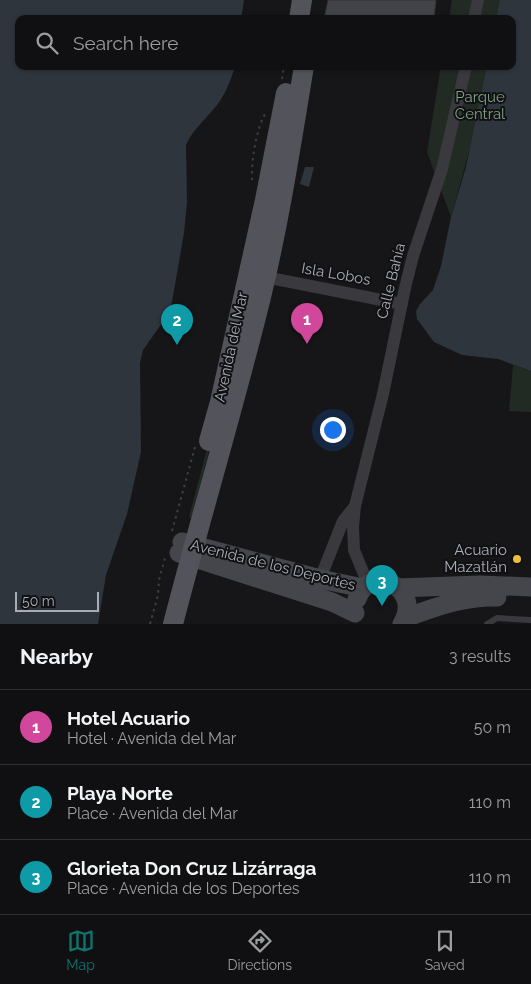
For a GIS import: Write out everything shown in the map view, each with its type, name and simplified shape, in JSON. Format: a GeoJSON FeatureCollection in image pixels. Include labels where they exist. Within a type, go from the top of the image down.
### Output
{"type":"FeatureCollection","features":[{"type":"Feature","properties":{"kind":"main road"},"geometry":{"type":"LineString","coordinates":[[300,15],[302,0]]}},
{"type":"Feature","properties":{"kind":"main road"},"geometry":{"type":"LineString","coordinates":[[313,15],[315,0]]}},
{"type":"Feature","properties":{"kind":"main road","name":"Avenida del Mar"},"geometry":{"type":"LineString","coordinates":[[256,275],[290,70]]}},
{"type":"Feature","properties":{"kind":"main road","name":"Avenida del Mar"},"geometry":{"type":"LineString","coordinates":[[173,624],[186,549],[220,402],[287,171],[303,70]]}},
{"type":"Feature","properties":{"kind":"main road","name":"Avenida del Mar"},"geometry":{"type":"LineString","coordinates":[[160,624],[186,549]]}},
{"type":"Feature","properties":{"kind":"main road","name":"Avenida de los Deportes"},"geometry":{"type":"LineString","coordinates":[[186,549],[320,579],[366,586],[384,581],[392,583],[398,588]]}},
{"type":"Feature","properties":{"kind":"main road","name":"Avenida de los Deportes"},"geometry":{"type":"LineString","coordinates":[[186,549],[332,602],[358,619]]}},
{"type":"Feature","properties":{"kind":"main road"},"geometry":{"type":"LineString","coordinates":[[398,588],[480,585],[531,587]]}},
{"type":"Feature","properties":{"kind":"main road"},"geometry":{"type":"LineString","coordinates":[[358,619],[355,604],[358,595],[366,586]]}},
{"type":"Feature","properties":{"kind":"main road"},"geometry":{"type":"LineString","coordinates":[[398,588],[404,594],[407,602],[407,610],[403,621]]}},
{"type":"Feature","properties":{"kind":"main road"},"geometry":{"type":"LineString","coordinates":[[403,621],[446,604],[478,596],[531,598]]}},
{"type":"Feature","properties":{"kind":"street"},"geometry":{"type":"LineString","coordinates":[[475,15],[478,0]]}},
{"type":"Feature","properties":{"kind":"street","name":"Calle Bahía"},"geometry":{"type":"LineString","coordinates":[[366,586],[354,550],[353,527],[355,506],[383,394],[413,256],[442,169],[465,70]]}},
{"type":"Feature","properties":{"kind":"street","name":"Isla Lobos"},"geometry":{"type":"LineString","coordinates":[[256,275],[402,304]]}},
{"type":"Feature","properties":{"kind":"street","name":"Calle Bahía"},"geometry":{"type":"LineString","coordinates":[[320,579],[343,521],[355,506]]}},
{"type":"Feature","properties":{"kind":"lane"},"geometry":{"type":"LineString","coordinates":[[487,624],[497,618],[521,621],[531,620]]}},
{"type":"Feature","properties":{"kind":"green space","name":"Parque Central"},"geometry":{"type":"Polygon","coordinates":[[[452,0],[531,0],[531,141],[470,148],[451,217],[427,152],[440,70],[516,70],[516,15],[450,15],[452,0]]]}},
{"type":"Feature","properties":{"kind":"green space"},"geometry":{"type":"Polygon","coordinates":[[[252,278],[192,519],[189,517],[252,278]]]}},
{"type":"Feature","properties":{"kind":"green space"},"geometry":{"type":"Polygon","coordinates":[[[513,365],[531,371],[531,412],[509,411],[513,365]]]}},
{"type":"Feature","properties":{"kind":"shaded area"},"geometry":{"type":"Polygon","coordinates":[[[0,0],[244,0],[242,15],[15,15],[15,70],[234,70],[228,86],[220,100],[196,129],[186,145],[187,202],[184,233],[172,302],[167,316],[143,350],[140,363],[141,452],[127,514],[106,575],[98,624],[0,624],[0,0]]]}},
{"type":"Feature","properties":{"kind":"shaded area"},"geometry":{"type":"Polygon","coordinates":[[[500,0],[531,0],[531,371],[498,359],[462,355],[434,342],[417,319],[416,311],[433,290],[441,266],[451,217],[466,167],[486,70],[516,70],[516,15],[497,15],[500,0]]]}},
{"type":"Feature","properties":{"kind":"shaded area"},"geometry":{"type":"Polygon","coordinates":[[[305,167],[314,167],[309,187],[300,184],[305,167]]]}},
{"type":"Feature","properties":{"kind":"shaded area"},"geometry":{"type":"Polygon","coordinates":[[[300,307],[313,309],[307,337],[297,332],[300,307]]]}},
{"type":"Feature","properties":{"kind":"building"},"geometry":{"type":"Polygon","coordinates":[[[328,0],[436,0],[434,15],[325,15],[328,0]]]}},
{"type":"Feature","properties":{"kind":"place","name":"Hotel Acuario"},"geometry":{"type":"Point","coordinates":[307,344]}},
{"type":"Feature","properties":{"kind":"place","name":"Playa Norte"},"geometry":{"type":"Point","coordinates":[177,345]}},
{"type":"Feature","properties":{"kind":"place","name":"Acuario Mazatlán"},"geometry":{"type":"Point","coordinates":[517,559]}},
{"type":"Feature","properties":{"kind":"place","name":"Glorieta Don Cruz Lizárraga"},"geometry":{"type":"Point","coordinates":[382,606]}}]}
